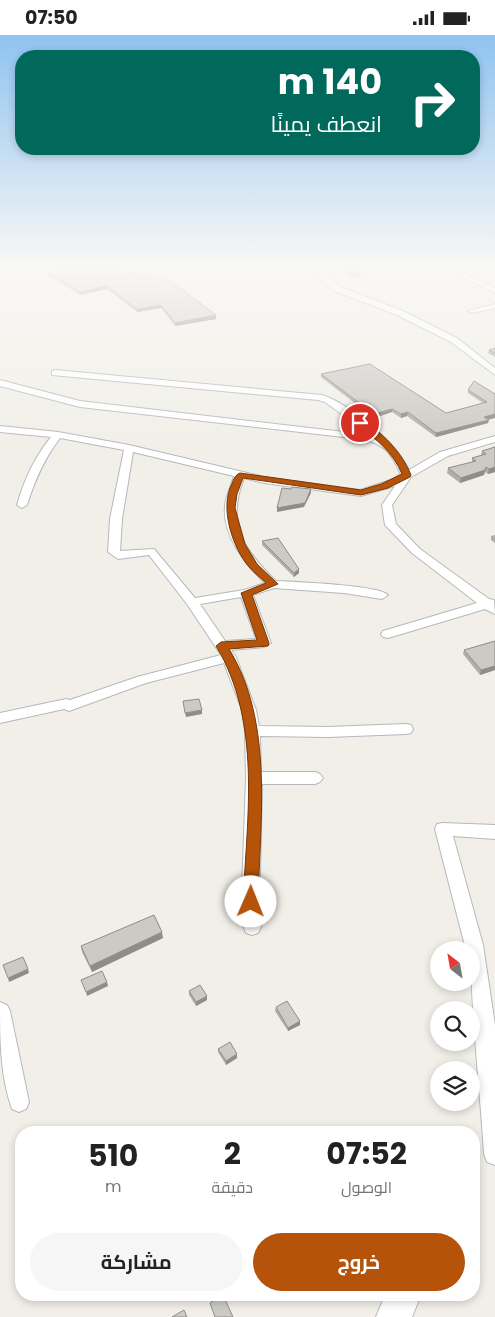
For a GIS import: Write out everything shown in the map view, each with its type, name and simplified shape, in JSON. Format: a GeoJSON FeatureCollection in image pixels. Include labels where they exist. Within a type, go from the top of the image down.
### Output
{"type":"FeatureCollection","features":[{"type":"Feature","properties":{"kind":"street"},"geometry":{"type":"LineString","coordinates":[[430,328],[454,340],[495,371]]}},
{"type":"Feature","properties":{"kind":"street"},"geometry":{"type":"LineString","coordinates":[[55,373],[328,399],[383,441],[401,461],[407,475]]}},
{"type":"Feature","properties":{"kind":"street"},"geometry":{"type":"LineString","coordinates":[[0,383],[80,405],[361,436],[383,441]]}},
{"type":"Feature","properties":{"kind":"street"},"geometry":{"type":"LineString","coordinates":[[2,429],[58,435],[129,448],[240,475],[361,493],[384,486],[444,454],[495,439]]}},
{"type":"Feature","properties":{"kind":"street"},"geometry":{"type":"LineString","coordinates":[[22,505],[34,467],[43,452],[58,435]]}},
{"type":"Feature","properties":{"kind":"street"},"geometry":{"type":"LineString","coordinates":[[129,448],[116,519],[114,552],[118,555],[150,551],[192,602],[225,652],[248,710],[252,731],[254,778],[252,927]]}},
{"type":"Feature","properties":{"kind":"street"},"geometry":{"type":"LineString","coordinates":[[240,475],[230,508],[234,527],[246,556],[273,584]]}},
{"type":"Feature","properties":{"kind":"street"},"geometry":{"type":"LineString","coordinates":[[407,475],[387,505],[391,525],[416,551],[492,605]]}},
{"type":"Feature","properties":{"kind":"street"},"geometry":{"type":"LineString","coordinates":[[192,602],[246,593],[273,584],[344,589],[382,595]]}},
{"type":"Feature","properties":{"kind":"street"},"geometry":{"type":"LineString","coordinates":[[0,718],[66,704],[69,706],[225,652],[264,643],[246,593]]}},
{"type":"Feature","properties":{"kind":"street"},"geometry":{"type":"LineString","coordinates":[[388,634],[492,605]]}},
{"type":"Feature","properties":{"kind":"street"},"geometry":{"type":"LineString","coordinates":[[252,731],[328,732],[406,729]]}},
{"type":"Feature","properties":{"kind":"street"},"geometry":{"type":"LineString","coordinates":[[254,778],[316,778]]}},
{"type":"Feature","properties":{"kind":"street"},"geometry":{"type":"LineString","coordinates":[[495,832],[443,829],[477,961],[492,1069],[495,1154]]}},
{"type":"Feature","properties":{"kind":"street"},"geometry":{"type":"LineString","coordinates":[[0,1011],[19,1102]]}},
{"type":"Feature","properties":{"kind":"street"},"geometry":{"type":"LineString","coordinates":[[394,1317],[401,1301]]}},
{"type":"Feature","properties":{"kind":"building"},"geometry":{"type":"Polygon","coordinates":[[[370,364],[446,413],[487,402],[468,390],[474,381],[495,394],[495,414],[484,417],[489,420],[436,433],[408,412],[401,414],[392,409],[374,414],[321,374],[370,364]]]}},
{"type":"Feature","properties":{"kind":"building"},"geometry":{"type":"Polygon","coordinates":[[[495,447],[495,467],[489,469],[486,467],[485,470],[461,478],[448,468],[476,461],[472,458],[486,454],[482,451],[495,447]]]}},
{"type":"Feature","properties":{"kind":"building"},"geometry":{"type":"Polygon","coordinates":[[[292,487],[311,489],[305,503],[277,508],[282,488],[291,489],[292,487]]]}},
{"type":"Feature","properties":{"kind":"building"},"geometry":{"type":"Polygon","coordinates":[[[278,538],[299,569],[294,573],[262,541],[278,538]]]}},
{"type":"Feature","properties":{"kind":"building"},"geometry":{"type":"Polygon","coordinates":[[[495,641],[495,666],[481,670],[464,650],[495,641]]]}},
{"type":"Feature","properties":{"kind":"building"},"geometry":{"type":"Polygon","coordinates":[[[199,699],[202,710],[185,713],[183,701],[199,699]]]}},
{"type":"Feature","properties":{"kind":"building"},"geometry":{"type":"Polygon","coordinates":[[[154,915],[162,932],[90,966],[81,946],[154,915]]]}},
{"type":"Feature","properties":{"kind":"building"},"geometry":{"type":"Polygon","coordinates":[[[23,957],[28,969],[8,978],[3,965],[23,957]]]}},
{"type":"Feature","properties":{"kind":"building"},"geometry":{"type":"Polygon","coordinates":[[[102,971],[107,982],[86,992],[81,980],[102,971]]]}},
{"type":"Feature","properties":{"kind":"building"},"geometry":{"type":"Polygon","coordinates":[[[200,985],[207,996],[196,1002],[189,991],[200,985]]]}},
{"type":"Feature","properties":{"kind":"building"},"geometry":{"type":"Polygon","coordinates":[[[287,1001],[300,1021],[288,1028],[276,1007],[287,1001]]]}},
{"type":"Feature","properties":{"kind":"building"},"geometry":{"type":"Polygon","coordinates":[[[230,1042],[237,1054],[226,1061],[218,1049],[230,1042]]]}},
{"type":"Feature","properties":{"kind":"building"},"geometry":{"type":"Polygon","coordinates":[[[213,1301],[226,1301],[233,1317],[215,1317],[210,1303],[213,1301]]]}},
{"type":"Feature","properties":{"kind":"building"},"geometry":{"type":"Polygon","coordinates":[[[184,1310],[187,1317],[172,1317],[184,1310]]]}},
{"type":"Feature","properties":{"kind":"route"},"geometry":{"type":"LineString","coordinates":[[251,902],[254,778],[252,731],[248,710],[229,657],[221,646],[264,643],[246,593],[273,584],[253,565],[240,544],[230,508],[233,494],[240,475],[361,493],[395,482],[407,475],[401,461],[383,441],[360,423]]}}]}
